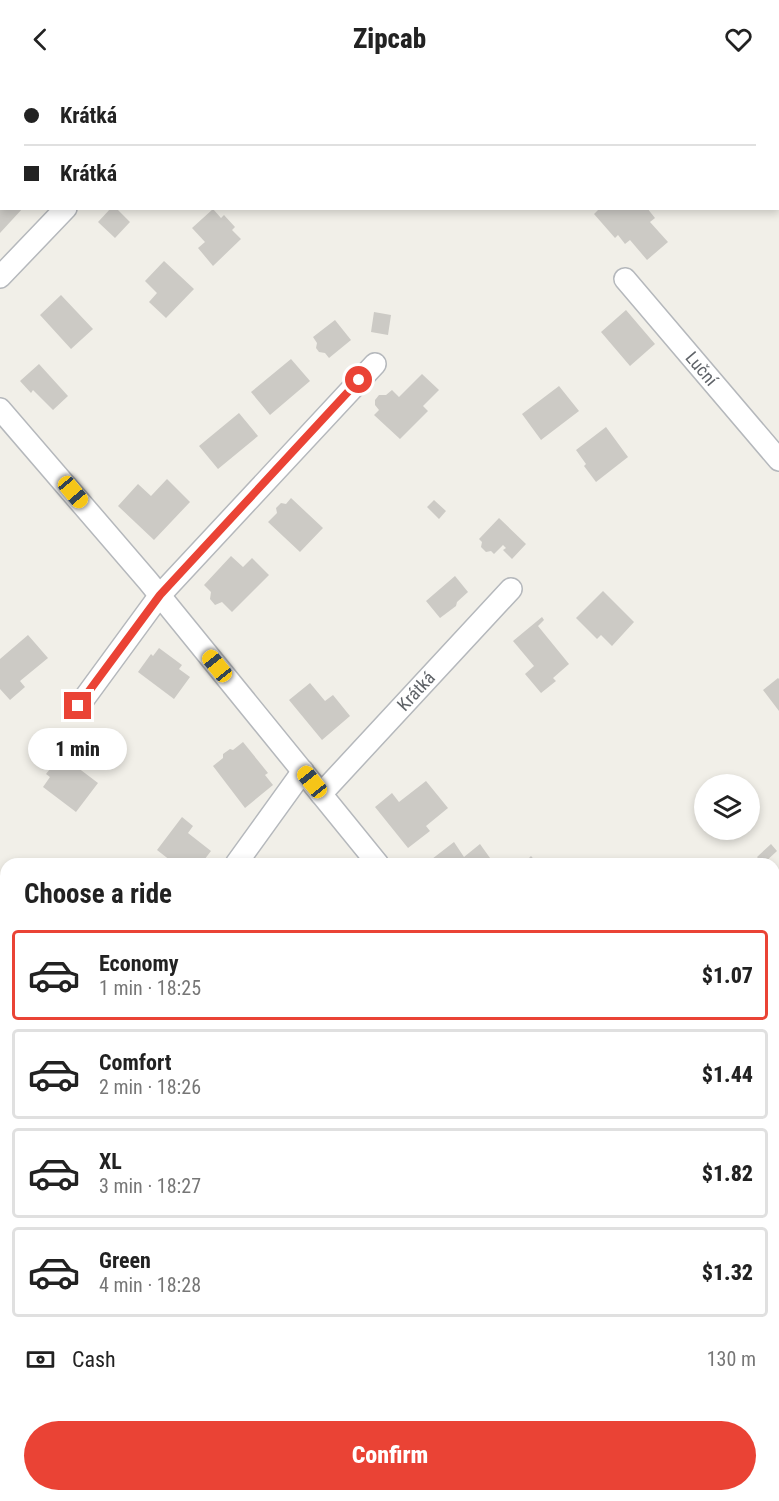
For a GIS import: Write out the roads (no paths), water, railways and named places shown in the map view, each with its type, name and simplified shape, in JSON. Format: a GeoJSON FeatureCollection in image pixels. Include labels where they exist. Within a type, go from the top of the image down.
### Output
{"type":"FeatureCollection","features":[{"type":"Feature","properties":{"kind":"street"},"geometry":{"type":"LineString","coordinates":[[0,277],[64,210]]}},
{"type":"Feature","properties":{"kind":"street","name":"Luční"},"geometry":{"type":"LineString","coordinates":[[625,279],[779,460]]}},
{"type":"Feature","properties":{"kind":"street"},"geometry":{"type":"LineString","coordinates":[[78,706],[160,595],[375,364]]}},
{"type":"Feature","properties":{"kind":"street"},"geometry":{"type":"LineString","coordinates":[[0,409],[160,595],[373,858]]}},
{"type":"Feature","properties":{"kind":"street","name":"Krátká"},"geometry":{"type":"LineString","coordinates":[[321,794],[511,589]]}},
{"type":"Feature","properties":{"kind":"street"},"geometry":{"type":"LineString","coordinates":[[240,858],[303,771]]}}]}
